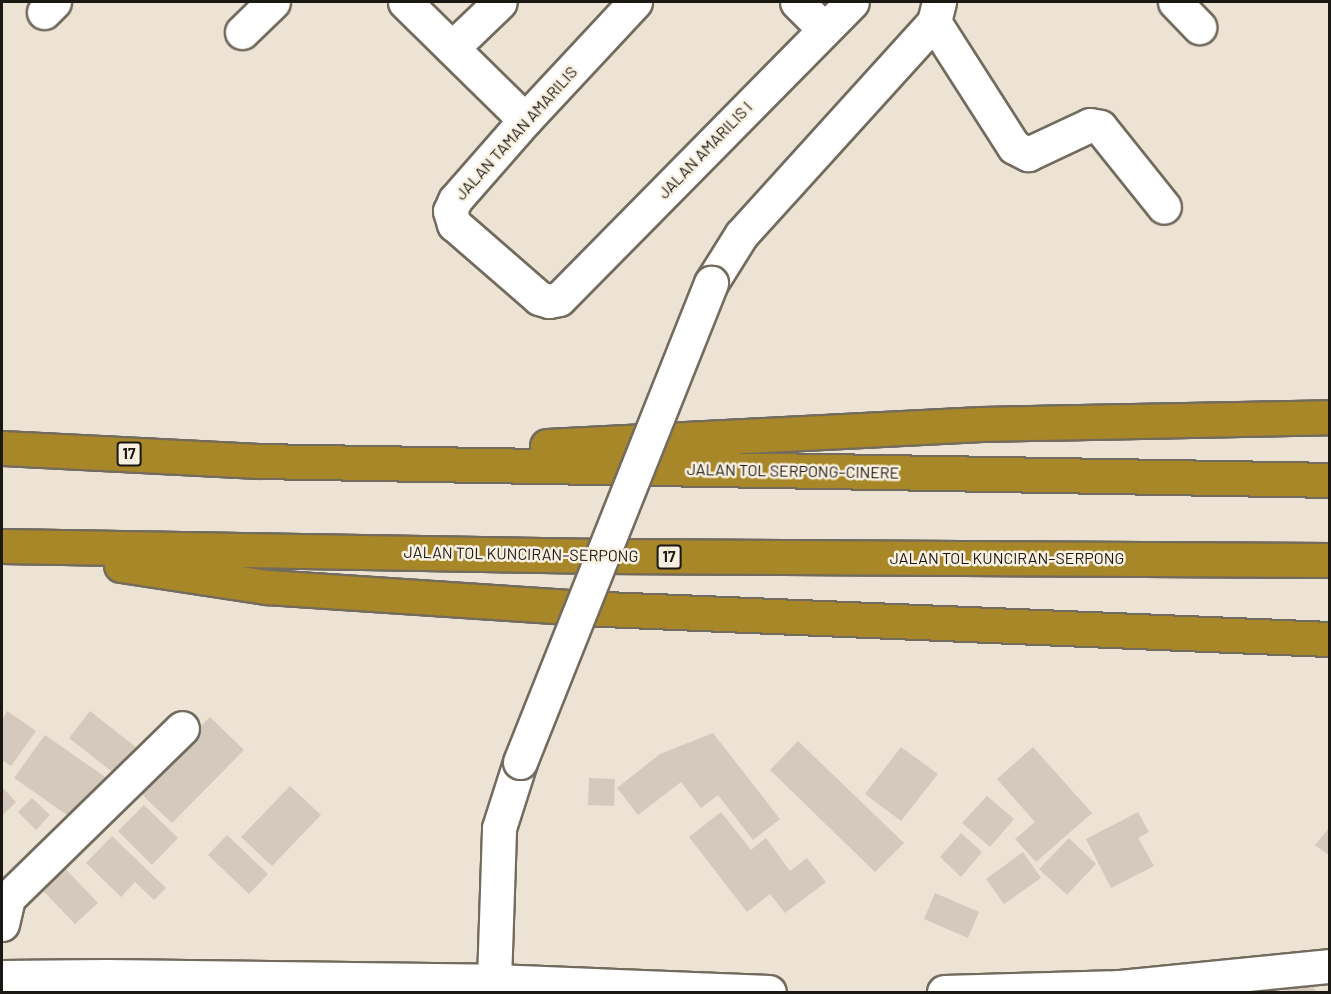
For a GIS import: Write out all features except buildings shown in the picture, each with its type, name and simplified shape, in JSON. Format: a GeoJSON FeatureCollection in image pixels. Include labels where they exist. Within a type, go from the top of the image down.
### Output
{"type":"FeatureCollection","features":[{"type":"Feature","properties":{"kind":"highway"},"geometry":{"type":"LineString","coordinates":[[257,461],[981,424],[1329,417]]}},
{"type":"Feature","properties":{"kind":"highway","name":"17"},"geometry":{"type":"LineString","coordinates":[[2,448],[257,461]]}},
{"type":"Feature","properties":{"kind":"highway","name":"JALAN TOL SERPONG–CINERE"},"geometry":{"type":"LineString","coordinates":[[257,461],[1329,480]]}},
{"type":"Feature","properties":{"kind":"highway"},"geometry":{"type":"LineString","coordinates":[[5,547],[267,587],[580,608],[1329,639]]}},
{"type":"Feature","properties":{"kind":"highway","name":"JALAN TOL KUNCIRAN–SERPONG"},"geometry":{"type":"LineString","coordinates":[[5,547],[604,556],[1329,560]]}},
{"type":"Feature","properties":{"kind":"street"},"geometry":{"type":"LineString","coordinates":[[242,32],[273,2]]}},
{"type":"Feature","properties":{"kind":"street"},"geometry":{"type":"LineString","coordinates":[[405,2],[525,120]]}},
{"type":"Feature","properties":{"kind":"street"},"geometry":{"type":"LineString","coordinates":[[452,48],[500,2]]}},
{"type":"Feature","properties":{"kind":"street","name":"JALAN TAMAN AMARILIS"},"geometry":{"type":"LineString","coordinates":[[559,299],[549,301],[539,298],[454,224],[450,211],[455,200],[525,120],[635,2]]}},
{"type":"Feature","properties":{"kind":"street"},"geometry":{"type":"LineString","coordinates":[[797,2],[824,29]]}},
{"type":"Feature","properties":{"kind":"street","name":"JALAN AMARILIS I"},"geometry":{"type":"LineString","coordinates":[[559,299],[852,2]]}},
{"type":"Feature","properties":{"kind":"street"},"geometry":{"type":"LineString","coordinates":[[1175,2],[1199,27]]}},
{"type":"Feature","properties":{"kind":"street"},"geometry":{"type":"LineString","coordinates":[[494,981],[498,828],[519,762],[711,284],[741,235],[936,12],[1014,147],[1028,154],[1090,125],[1100,126],[1164,207]]}},
{"type":"Feature","properties":{"kind":"street"},"geometry":{"type":"LineString","coordinates":[[2,924],[8,898],[182,728]]}},
{"type":"Feature","properties":{"kind":"street"},"geometry":{"type":"LineString","coordinates":[[944,993],[1118,990],[1329,966]]}},
{"type":"Feature","properties":{"kind":"street"},"geometry":{"type":"LineString","coordinates":[[2,977],[106,976],[494,981],[769,993]]}}]}
